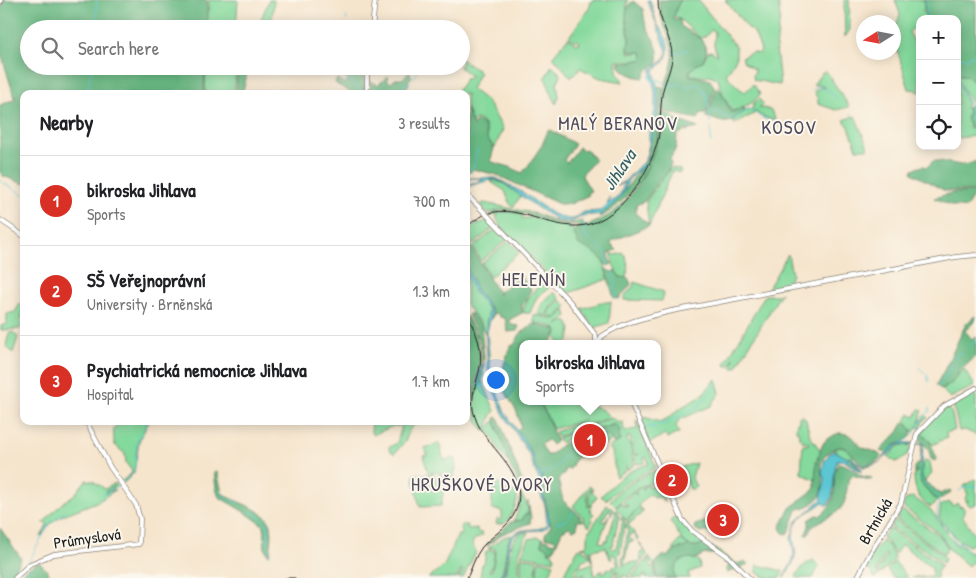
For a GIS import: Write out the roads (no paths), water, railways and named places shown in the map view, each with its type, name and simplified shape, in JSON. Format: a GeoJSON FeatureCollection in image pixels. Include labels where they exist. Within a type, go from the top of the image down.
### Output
{"type":"FeatureCollection","features":[{"type":"Feature","properties":{"kind":"main road"},"geometry":{"type":"LineString","coordinates":[[373,20],[375,0]]}},
{"type":"Feature","properties":{"kind":"main road"},"geometry":{"type":"LineString","coordinates":[[367,75],[367,90]]}},
{"type":"Feature","properties":{"kind":"main road"},"geometry":{"type":"LineString","coordinates":[[470,197],[571,303],[599,338],[634,320],[692,306],[956,257],[976,255]]}},
{"type":"Feature","properties":{"kind":"main road"},"geometry":{"type":"LineString","coordinates":[[0,220],[20,233]]}},
{"type":"Feature","properties":{"kind":"main road","name":"Brtnická"},"geometry":{"type":"LineString","coordinates":[[857,578],[901,503],[918,431],[939,409],[976,388]]}},
{"type":"Feature","properties":{"kind":"main road"},"geometry":{"type":"LineString","coordinates":[[631,405],[682,520],[692,531],[721,551],[748,578]]}},
{"type":"Feature","properties":{"kind":"main road","name":"Průmyslová"},"geometry":{"type":"LineString","coordinates":[[15,578],[30,565],[44,557],[57,553],[139,544],[140,518],[136,504],[110,467],[88,425]]}},
{"type":"Feature","properties":{"kind":"water"},"geometry":{"type":"Polygon","coordinates":[[[647,0],[650,0],[657,24],[668,43],[668,53],[662,64],[654,70],[658,91],[658,110],[647,158],[643,166],[628,180],[624,192],[618,200],[600,215],[585,215],[571,222],[560,221],[494,179],[470,186],[483,179],[472,178],[496,178],[520,191],[553,214],[567,219],[574,219],[584,212],[600,211],[607,205],[609,197],[609,202],[618,197],[624,183],[616,186],[625,181],[645,160],[649,144],[649,132],[655,111],[655,94],[651,70],[664,60],[667,51],[647,0]]]}},
{"type":"Feature","properties":{"kind":"water"},"geometry":{"type":"Polygon","coordinates":[[[470,276],[477,291],[492,312],[487,332],[491,377],[505,412],[527,446],[533,457],[536,469],[542,477],[543,494],[550,523],[542,529],[523,531],[514,536],[509,545],[506,568],[501,578],[498,578],[504,569],[508,542],[511,537],[520,531],[543,527],[547,524],[545,505],[540,494],[539,479],[530,456],[503,413],[489,378],[485,331],[489,310],[477,296],[471,285],[470,276]]]}},
{"type":"Feature","properties":{"kind":"water"},"geometry":{"type":"Polygon","coordinates":[[[900,443],[922,443],[923,445],[922,463],[920,462],[922,445],[918,444],[898,445],[879,462],[893,447],[900,443]]]}},
{"type":"Feature","properties":{"kind":"water"},"geometry":{"type":"Polygon","coordinates":[[[835,451],[847,458],[850,457],[847,461],[861,471],[851,461],[852,458],[862,466],[869,466],[863,467],[852,460],[862,469],[861,472],[845,461],[838,460],[834,471],[832,495],[827,506],[823,502],[801,518],[795,526],[793,535],[795,552],[794,559],[783,578],[792,562],[794,554],[791,538],[796,522],[822,499],[825,480],[822,473],[824,462],[830,453],[835,451]]]}},
{"type":"Feature","properties":{"kind":"waterway"},"geometry":{"type":"LineString","coordinates":[[4,0],[6,5]]}},
{"type":"Feature","properties":{"kind":"waterway"},"geometry":{"type":"LineString","coordinates":[[97,0],[96,14],[98,20]]}},
{"type":"Feature","properties":{"kind":"waterway"},"geometry":{"type":"LineString","coordinates":[[927,0],[927,15]]}},
{"type":"Feature","properties":{"kind":"waterway"},"geometry":{"type":"LineString","coordinates":[[673,52],[679,53],[689,49]]}},
{"type":"Feature","properties":{"kind":"waterway"},"geometry":{"type":"LineString","coordinates":[[961,57],[967,59],[970,55],[974,56],[976,53]]}},
{"type":"Feature","properties":{"kind":"waterway"},"geometry":{"type":"LineString","coordinates":[[88,90],[91,75]]}},
{"type":"Feature","properties":{"kind":"waterway"},"geometry":{"type":"LineString","coordinates":[[341,75],[359,90]]}},
{"type":"Feature","properties":{"kind":"waterway","name":"Jihlava"},"geometry":{"type":"LineString","coordinates":[[650,76],[655,81]]}},
{"type":"Feature","properties":{"kind":"waterway"},"geometry":{"type":"LineString","coordinates":[[655,80],[660,80],[669,85],[681,84],[689,87],[693,84],[699,85],[705,92],[709,108],[729,118],[735,118],[750,109],[762,118],[777,123],[780,127]]}},
{"type":"Feature","properties":{"kind":"waterway"},"geometry":{"type":"LineString","coordinates":[[403,90],[405,85],[411,81]]}},
{"type":"Feature","properties":{"kind":"waterway"},"geometry":{"type":"LineString","coordinates":[[812,90],[820,86],[838,99]]}},
{"type":"Feature","properties":{"kind":"waterway"},"geometry":{"type":"LineString","coordinates":[[961,88],[969,103]]}},
{"type":"Feature","properties":{"kind":"waterway"},"geometry":{"type":"LineString","coordinates":[[969,104],[970,117],[976,128]]}},
{"type":"Feature","properties":{"kind":"waterway"},"geometry":{"type":"LineString","coordinates":[[709,108],[710,122]]}},
{"type":"Feature","properties":{"kind":"waterway"},"geometry":{"type":"LineString","coordinates":[[711,128],[711,142]]}},
{"type":"Feature","properties":{"kind":"waterway"},"geometry":{"type":"LineString","coordinates":[[471,172],[477,149]]}},
{"type":"Feature","properties":{"kind":"waterway"},"geometry":{"type":"LineString","coordinates":[[0,181],[20,193]]}},
{"type":"Feature","properties":{"kind":"waterway"},"geometry":{"type":"LineString","coordinates":[[583,221],[585,237],[605,252],[608,266]]}},
{"type":"Feature","properties":{"kind":"waterway"},"geometry":{"type":"LineString","coordinates":[[612,272],[616,282],[615,298]]}},
{"type":"Feature","properties":{"kind":"waterway"},"geometry":{"type":"LineString","coordinates":[[971,346],[976,339]]}},
{"type":"Feature","properties":{"kind":"waterway"},"geometry":{"type":"LineString","coordinates":[[939,386],[957,355],[961,352]]}},
{"type":"Feature","properties":{"kind":"waterway"},"geometry":{"type":"LineString","coordinates":[[919,368],[927,375],[929,382]]}},
{"type":"Feature","properties":{"kind":"waterway"},"geometry":{"type":"LineString","coordinates":[[645,428],[667,423],[700,405],[718,384]]}},
{"type":"Feature","properties":{"kind":"waterway"},"geometry":{"type":"LineString","coordinates":[[470,388],[474,385]]}},
{"type":"Feature","properties":{"kind":"waterway"},"geometry":{"type":"LineString","coordinates":[[477,385],[485,386]]}},
{"type":"Feature","properties":{"kind":"waterway"},"geometry":{"type":"LineString","coordinates":[[913,435],[926,414],[930,411],[929,408]]}},
{"type":"Feature","properties":{"kind":"waterway"},"geometry":{"type":"LineString","coordinates":[[123,482],[133,473],[135,468],[136,446],[146,425]]}},
{"type":"Feature","properties":{"kind":"waterway"},"geometry":{"type":"LineString","coordinates":[[652,427],[655,430]]}},
{"type":"Feature","properties":{"kind":"waterway"},"geometry":{"type":"LineString","coordinates":[[902,443],[910,438]]}},
{"type":"Feature","properties":{"kind":"waterway"},"geometry":{"type":"LineString","coordinates":[[541,474],[550,471],[559,464],[568,450],[577,445],[594,444]]}},
{"type":"Feature","properties":{"kind":"waterway"},"geometry":{"type":"LineString","coordinates":[[921,463],[921,478],[938,499],[937,515],[942,525],[951,532],[956,543],[962,543],[969,552],[976,551]]}},
{"type":"Feature","properties":{"kind":"waterway"},"geometry":{"type":"LineString","coordinates":[[103,495],[118,486]]}},
{"type":"Feature","properties":{"kind":"waterway"},"geometry":{"type":"LineString","coordinates":[[959,491],[963,488],[976,486]]}},
{"type":"Feature","properties":{"kind":"waterway"},"geometry":{"type":"LineString","coordinates":[[219,491],[224,498],[238,503]]}},
{"type":"Feature","properties":{"kind":"waterway"},"geometry":{"type":"LineString","coordinates":[[28,563],[48,526],[66,511]]}},
{"type":"Feature","properties":{"kind":"waterway"},"geometry":{"type":"LineString","coordinates":[[251,511],[264,521],[269,528],[267,543]]}},
{"type":"Feature","properties":{"kind":"waterway"},"geometry":{"type":"LineString","coordinates":[[557,523],[568,519],[574,511]]}},
{"type":"Feature","properties":{"kind":"waterway"},"geometry":{"type":"LineString","coordinates":[[267,547],[270,556]]}},
{"type":"Feature","properties":{"kind":"waterway"},"geometry":{"type":"LineString","coordinates":[[21,578],[31,567]]}},
{"type":"Feature","properties":{"kind":"railway"},"geometry":{"type":"LineString","coordinates":[[470,225],[479,217],[493,212],[506,211],[562,225],[577,226],[592,223],[605,217],[618,208],[629,196],[654,154],[660,129],[662,95],[672,58],[672,50],[658,8],[658,0]]}},
{"type":"Feature","properties":{"kind":"railway"},"geometry":{"type":"LineString","coordinates":[[467,578],[475,558],[482,547],[508,523],[516,511],[519,491],[516,479],[510,468],[480,428],[473,411],[474,389],[481,357],[476,335],[470,322]]}},
{"type":"Feature","properties":{"kind":"railway"},"geometry":{"type":"LineString","coordinates":[[286,578],[295,578]]}},
{"type":"Feature","properties":{"kind":"place","name":"bikroska Jihlava"},"geometry":{"type":"Point","coordinates":[590,440]}},
{"type":"Feature","properties":{"kind":"place","name":"SŠ Veřejnoprávní"},"geometry":{"type":"Point","coordinates":[672,480]}},
{"type":"Feature","properties":{"kind":"place","name":"Psychiatrická nemocnice Jihlava"},"geometry":{"type":"Point","coordinates":[723,520]}},
{"type":"Feature","properties":{"kind":"district","name":"MALÝ BERANOV"},"geometry":{"type":"Point","coordinates":[618,123]}},
{"type":"Feature","properties":{"kind":"district","name":"KOSOV"},"geometry":{"type":"Point","coordinates":[789,127]}},
{"type":"Feature","properties":{"kind":"district","name":"HELENÍN"},"geometry":{"type":"Point","coordinates":[534,279]}},
{"type":"Feature","properties":{"kind":"district","name":"HRUŠKOVÉ DVORY"},"geometry":{"type":"Point","coordinates":[482,484]}}]}
